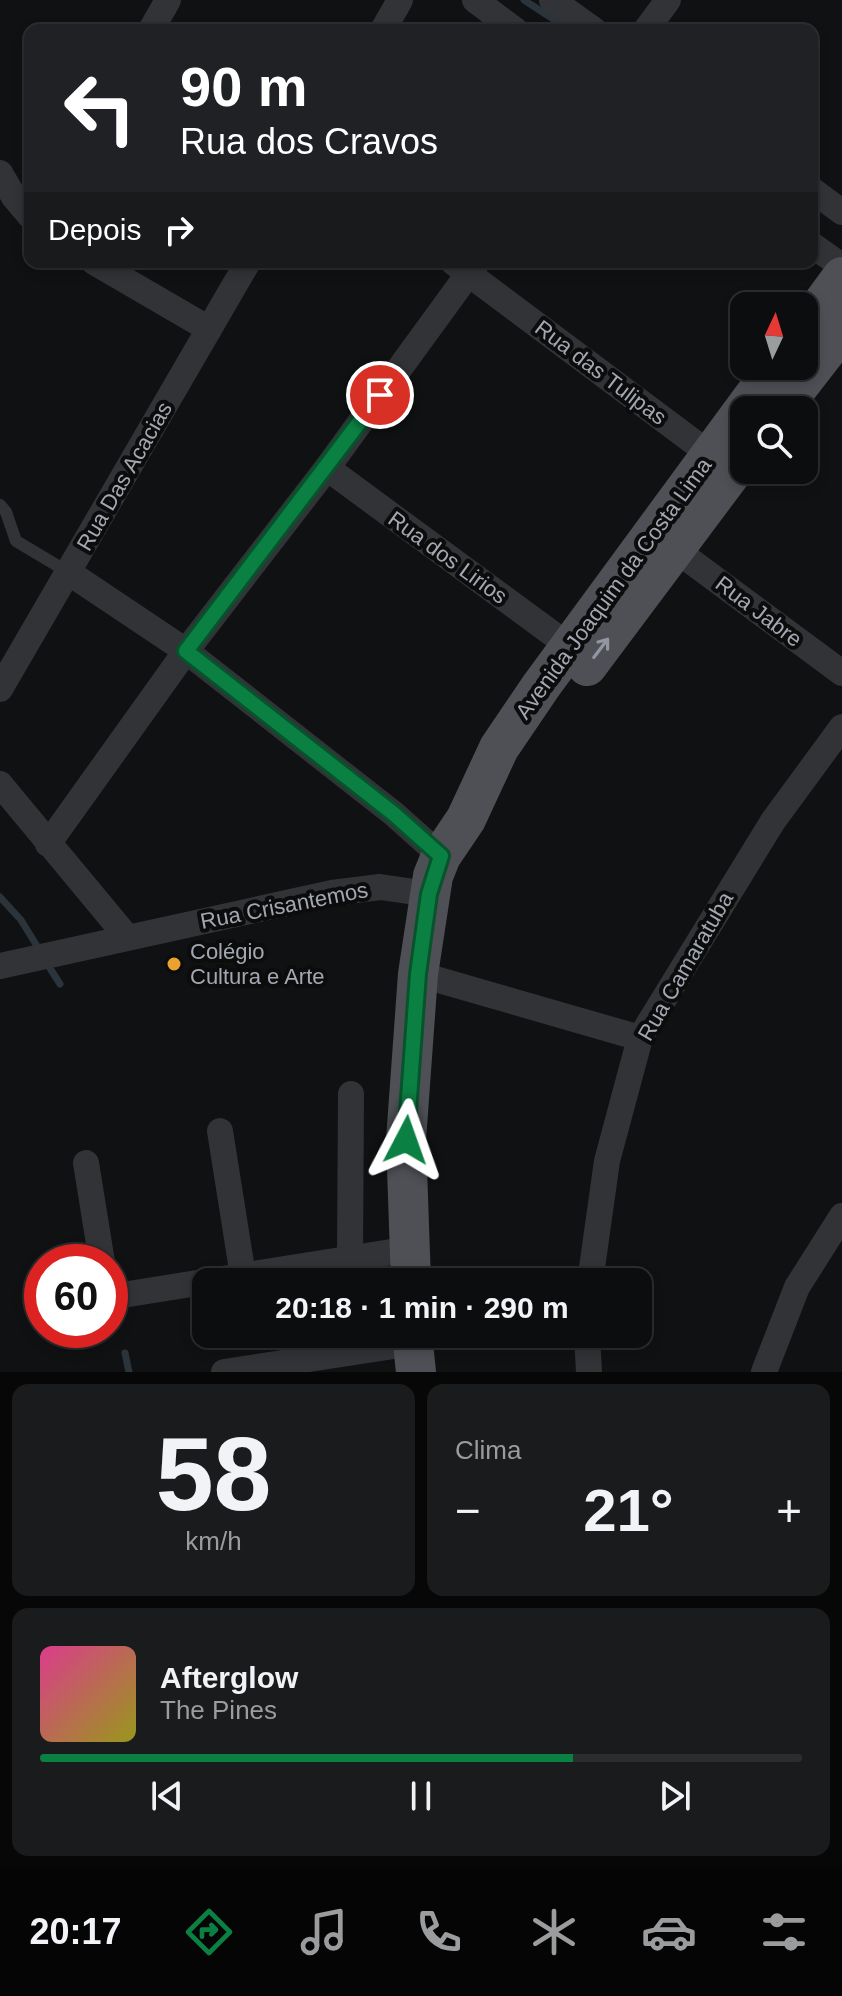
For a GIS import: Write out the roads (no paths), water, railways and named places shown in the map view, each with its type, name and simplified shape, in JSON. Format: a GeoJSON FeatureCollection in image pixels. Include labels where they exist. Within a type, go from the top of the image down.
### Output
{"type":"FeatureCollection","features":[{"type":"Feature","properties":{"kind":"main road"},"geometry":{"type":"LineString","coordinates":[[818,310],[842,277]]}},
{"type":"Feature","properties":{"kind":"main road"},"geometry":{"type":"LineString","coordinates":[[791,396],[842,330]]}},
{"type":"Feature","properties":{"kind":"main road","name":"Avenida Joaquim da Costa Lima"},"geometry":{"type":"LineString","coordinates":[[466,819],[520,763],[590,662],[676,550],[729,460],[769,380]]}},
{"type":"Feature","properties":{"kind":"main road","name":"Avenida Joaquim da Costa Lima"},"geometry":{"type":"LineString","coordinates":[[410,1265],[406,1140],[418,974],[429,894],[441,856],[466,819],[499,748],[569,646],[729,460]]}},
{"type":"Feature","properties":{"kind":"street"},"geometry":{"type":"LineString","coordinates":[[154,24],[168,0]]}},
{"type":"Feature","properties":{"kind":"street"},"geometry":{"type":"LineString","coordinates":[[386,24],[400,0]]}},
{"type":"Feature","properties":{"kind":"street"},"geometry":{"type":"LineString","coordinates":[[475,0],[507,24]]}},
{"type":"Feature","properties":{"kind":"street"},"geometry":{"type":"LineString","coordinates":[[552,0],[586,24]]}},
{"type":"Feature","properties":{"kind":"street"},"geometry":{"type":"LineString","coordinates":[[650,24],[668,0]]}},
{"type":"Feature","properties":{"kind":"street"},"geometry":{"type":"LineString","coordinates":[[0,173],[24,209]]}},
{"type":"Feature","properties":{"kind":"street"},"geometry":{"type":"LineString","coordinates":[[818,194],[842,212]]}},
{"type":"Feature","properties":{"kind":"street"},"geometry":{"type":"LineString","coordinates":[[818,249],[842,266]]}},
{"type":"Feature","properties":{"kind":"street"},"geometry":{"type":"LineString","coordinates":[[104,268],[209,329]]}},
{"type":"Feature","properties":{"kind":"street","name":"Rua Das Acacias"},"geometry":{"type":"LineString","coordinates":[[0,689],[245,268]]}},
{"type":"Feature","properties":{"kind":"street"},"geometry":{"type":"LineString","coordinates":[[48,844],[186,651],[327,468],[465,268]]}},
{"type":"Feature","properties":{"kind":"street","name":"Rua das Tulipas"},"geometry":{"type":"LineString","coordinates":[[469,268],[729,460]]}},
{"type":"Feature","properties":{"kind":"street","name":"Rua dos Lirios"},"geometry":{"type":"LineString","coordinates":[[327,468],[569,646]]}},
{"type":"Feature","properties":{"kind":"street","name":"Rua Jabre"},"geometry":{"type":"LineString","coordinates":[[676,550],[842,673]]}},
{"type":"Feature","properties":{"kind":"street"},"geometry":{"type":"LineString","coordinates":[[68,572],[186,651],[394,814],[441,856]]}},
{"type":"Feature","properties":{"kind":"street","name":"Rua Camaratuba"},"geometry":{"type":"LineString","coordinates":[[592,1268],[607,1161],[640,1038],[773,821],[842,727]]}},
{"type":"Feature","properties":{"kind":"street"},"geometry":{"type":"LineString","coordinates":[[0,784],[127,937]]}},
{"type":"Feature","properties":{"kind":"street","name":"Rua Crisantemos"},"geometry":{"type":"LineString","coordinates":[[0,966],[356,889],[380,887],[429,894]]}},
{"type":"Feature","properties":{"kind":"street"},"geometry":{"type":"LineString","coordinates":[[418,974],[640,1038]]}},
{"type":"Feature","properties":{"kind":"street"},"geometry":{"type":"LineString","coordinates":[[350,1256],[351,1094]]}},
{"type":"Feature","properties":{"kind":"street"},"geometry":{"type":"LineString","coordinates":[[220,1131],[242,1268]]}},
{"type":"Feature","properties":{"kind":"street"},"geometry":{"type":"LineString","coordinates":[[86,1163],[99,1244]]}},
{"type":"Feature","properties":{"kind":"street"},"geometry":{"type":"LineString","coordinates":[[764,1372],[797,1287],[842,1216]]}},
{"type":"Feature","properties":{"kind":"street"},"geometry":{"type":"LineString","coordinates":[[286,1268],[350,1256],[410,1265]]}},
{"type":"Feature","properties":{"kind":"street"},"geometry":{"type":"LineString","coordinates":[[128,1294],[192,1284]]}},
{"type":"Feature","properties":{"kind":"street"},"geometry":{"type":"LineString","coordinates":[[588,1348],[589,1372]]}},
{"type":"Feature","properties":{"kind":"street"},"geometry":{"type":"LineString","coordinates":[[224,1372],[414,1350]]}},
{"type":"Feature","properties":{"kind":"lane"},"geometry":{"type":"LineString","coordinates":[[0,505],[6,512],[16,541],[68,572]]}},
{"type":"Feature","properties":{"kind":"waterway"},"geometry":{"type":"LineString","coordinates":[[524,0],[561,24]]}},
{"type":"Feature","properties":{"kind":"waterway"},"geometry":{"type":"LineString","coordinates":[[0,897],[21,920],[40,951]]}},
{"type":"Feature","properties":{"kind":"waterway"},"geometry":{"type":"LineString","coordinates":[[46,962],[60,984]]}},
{"type":"Feature","properties":{"kind":"waterway"},"geometry":{"type":"LineString","coordinates":[[125,1353],[129,1372]]}},
{"type":"Feature","properties":{"kind":"place","name":"Colégio Cultura e Arte"},"geometry":{"type":"Point","coordinates":[174,964]}}]}
